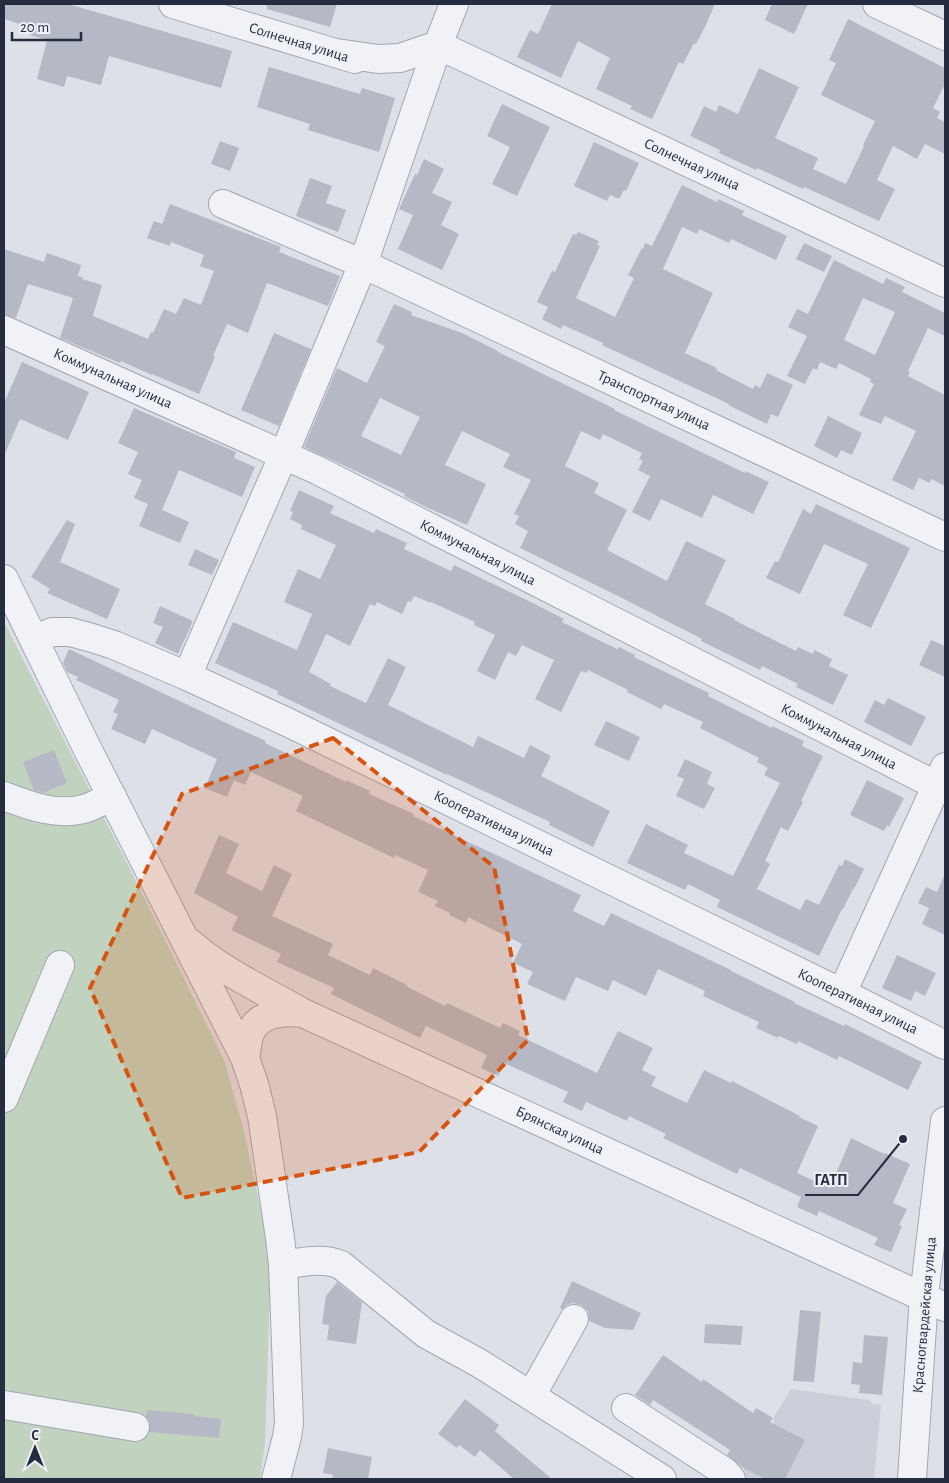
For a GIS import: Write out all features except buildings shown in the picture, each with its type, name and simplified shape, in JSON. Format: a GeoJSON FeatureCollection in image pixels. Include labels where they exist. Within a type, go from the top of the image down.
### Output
{"type":"FeatureCollection","features":[{"type":"Feature","properties":{"kind":"street","name":"Солнечная улица"},"geometry":{"type":"LineString","coordinates":[[172,4],[426,81]]}},
{"type":"Feature","properties":{"kind":"street"},"geometry":{"type":"LineString","coordinates":[[187,676],[284,454],[363,264],[454,4]]}},
{"type":"Feature","properties":{"kind":"street"},"geometry":{"type":"LineString","coordinates":[[877,4],[945,36]]}},
{"type":"Feature","properties":{"kind":"street","name":"Солнечная улица"},"geometry":{"type":"LineString","coordinates":[[438,46],[945,283]]}},
{"type":"Feature","properties":{"kind":"street"},"geometry":{"type":"LineString","coordinates":[[337,53],[378,59],[400,58],[438,46]]}},
{"type":"Feature","properties":{"kind":"street","name":"Транспортная улица"},"geometry":{"type":"LineString","coordinates":[[223,204],[363,264],[945,537]]}},
{"type":"Feature","properties":{"kind":"street","name":"Коммунальная улица"},"geometry":{"type":"LineString","coordinates":[[4,330],[284,454],[942,781]]}},
{"type":"Feature","properties":{"kind":"street"},"geometry":{"type":"LineString","coordinates":[[4,579],[245,1058],[254,1084],[262,1116],[283,1265],[289,1423],[276,1479]]}},
{"type":"Feature","properties":{"kind":"street","name":"Кооперативная улица"},"geometry":{"type":"LineString","coordinates":[[34,640],[52,632],[70,632],[89,636],[187,676],[287,722],[945,1045]]}},
{"type":"Feature","properties":{"kind":"street"},"geometry":{"type":"LineString","coordinates":[[842,993],[942,781]]}},
{"type":"Feature","properties":{"kind":"street"},"geometry":{"type":"LineString","coordinates":[[4,796],[46,809],[64,812],[87,808],[112,796]]}},
{"type":"Feature","properties":{"kind":"street","name":"Брянская улица"},"geometry":{"type":"LineString","coordinates":[[184,936],[202,954],[226,970],[303,1013],[934,1301]]}},
{"type":"Feature","properties":{"kind":"street"},"geometry":{"type":"LineString","coordinates":[[4,1098],[60,965]]}},
{"type":"Feature","properties":{"kind":"street"},"geometry":{"type":"LineString","coordinates":[[245,1058],[251,1032],[255,1024],[270,1014],[303,1013]]}},
{"type":"Feature","properties":{"kind":"street","name":"Красногвардейская улица"},"geometry":{"type":"LineString","coordinates":[[912,1479],[934,1301],[945,1121]]}},
{"type":"Feature","properties":{"kind":"street"},"geometry":{"type":"LineString","coordinates":[[283,1265],[322,1260],[341,1264],[426,1334],[479,1363],[662,1479]]}},
{"type":"Feature","properties":{"kind":"street"},"geometry":{"type":"LineString","coordinates":[[531,1396],[574,1320]]}},
{"type":"Feature","properties":{"kind":"street"},"geometry":{"type":"LineString","coordinates":[[4,1405],[135,1427]]}},
{"type":"Feature","properties":{"kind":"street"},"geometry":{"type":"LineString","coordinates":[[626,1408],[725,1472],[732,1479]]}},
{"type":"Feature","properties":{"kind":"highlighted area"},"geometry":{"type":"Polygon","coordinates":[[[333,738],[494,867],[528,1040],[419,1152],[182,1198],[90,988],[182,794],[333,738]]]}},
{"type":"Feature","properties":{"kind":"shaded area"},"geometry":{"type":"Polygon","coordinates":[[[791,1389],[869,1400],[873,1404],[881,1405],[874,1479],[745,1479],[744,1469],[774,1421],[774,1417],[791,1389]]]}},
{"type":"Feature","properties":{"kind":"green space"},"geometry":{"type":"Polygon","coordinates":[[[4,622],[129,867],[224,1060],[243,1127],[271,1257],[265,1443],[260,1479],[4,1479],[4,622]]]}},
{"type":"Feature","properties":{"kind":"place","name":"ГАТП"},"geometry":{"type":"Point","coordinates":[903,1139]}}]}
